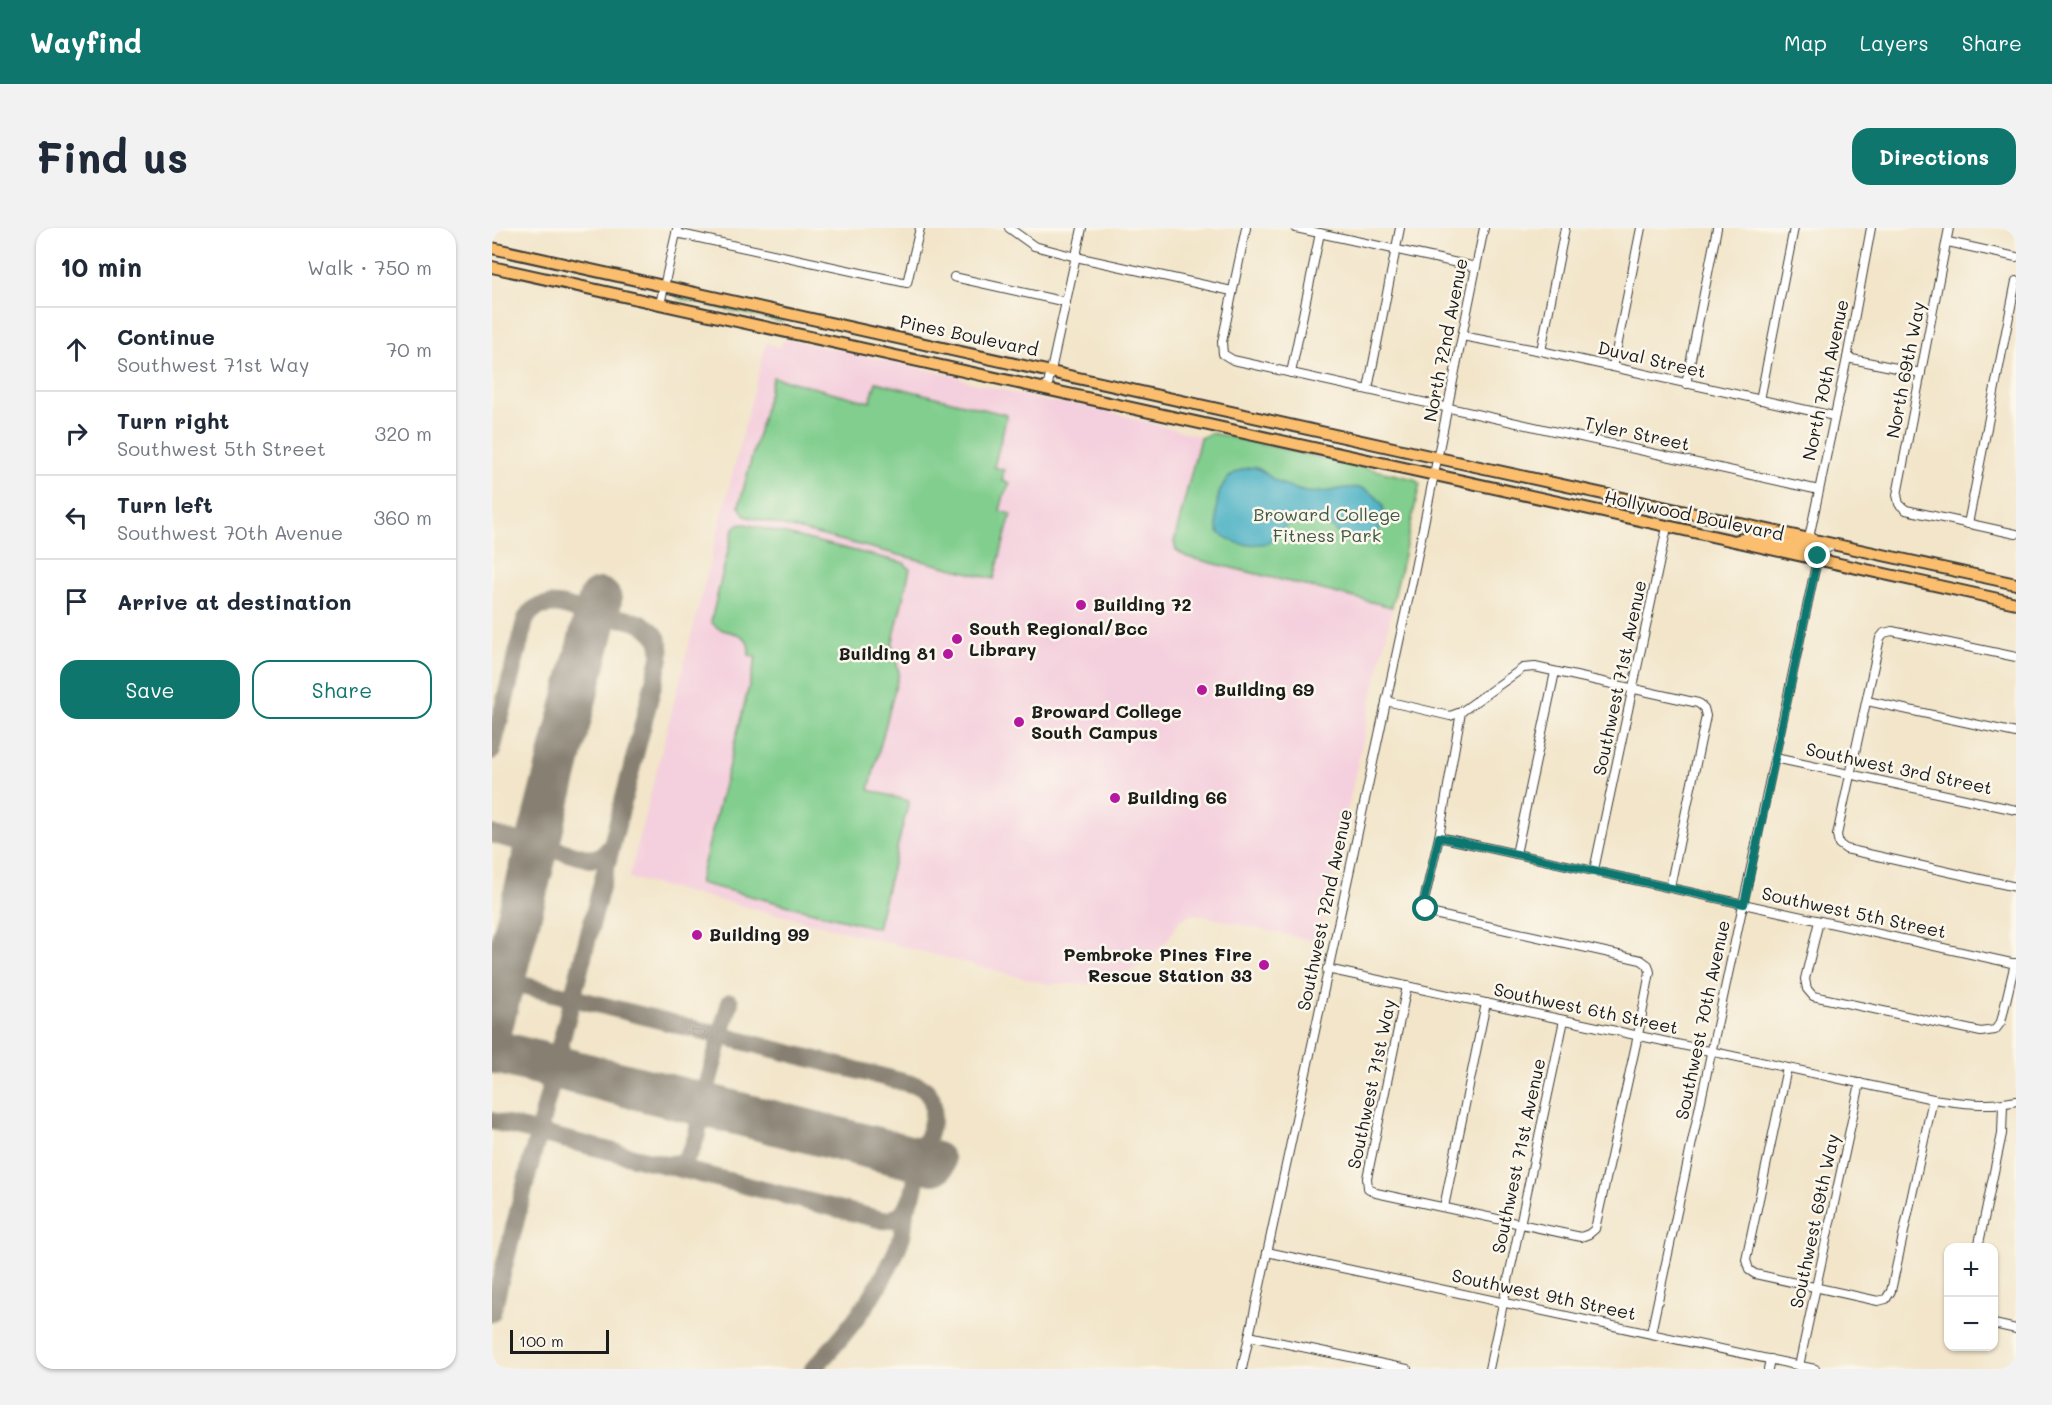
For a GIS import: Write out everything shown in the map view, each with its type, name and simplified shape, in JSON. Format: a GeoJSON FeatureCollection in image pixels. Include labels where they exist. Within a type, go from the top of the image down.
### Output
{"type":"FeatureCollection","features":[{"type":"Feature","properties":{"kind":"highway","name":"Pines Boulevard"},"geometry":{"type":"LineString","coordinates":[[492,250],[529,256],[1438,458]]}},
{"type":"Feature","properties":{"kind":"highway","name":"Pines Boulevard"},"geometry":{"type":"LineString","coordinates":[[492,267],[1435,475]]}},
{"type":"Feature","properties":{"kind":"highway"},"geometry":{"type":"LineString","coordinates":[[1199,424],[1207,413],[1216,409]]}},
{"type":"Feature","properties":{"kind":"highway","name":"Hollywood Boulevard"},"geometry":{"type":"LineString","coordinates":[[1438,458],[2016,584]]}},
{"type":"Feature","properties":{"kind":"highway","name":"Hollywood Boulevard"},"geometry":{"type":"LineString","coordinates":[[1435,475],[2016,603]]}},
{"type":"Feature","properties":{"kind":"highway"},"geometry":{"type":"LineString","coordinates":[[1619,517],[1623,509],[1633,506],[1681,517],[1686,512]]}},
{"type":"Feature","properties":{"kind":"highway"},"geometry":{"type":"LineString","coordinates":[[1732,542],[1746,537],[1802,546],[1809,538]]}},
{"type":"Feature","properties":{"kind":"street"},"geometry":{"type":"LineString","coordinates":[[660,304],[677,230],[907,283],[920,228]]}},
{"type":"Feature","properties":{"kind":"street"},"geometry":{"type":"LineString","coordinates":[[1009,228],[1034,246],[1232,291],[1246,228]]}},
{"type":"Feature","properties":{"kind":"street"},"geometry":{"type":"LineString","coordinates":[[1047,389],[1082,228]]}},
{"type":"Feature","properties":{"kind":"street"},"geometry":{"type":"LineString","coordinates":[[1296,228],[1476,267]]}},
{"type":"Feature","properties":{"kind":"street"},"geometry":{"type":"LineString","coordinates":[[1368,389],[1400,228]]}},
{"type":"Feature","properties":{"kind":"street","name":"North 72nd Avenue"},"geometry":{"type":"LineString","coordinates":[[1438,458],[1484,228]]}},
{"type":"Feature","properties":{"kind":"street"},"geometry":{"type":"LineString","coordinates":[[1541,351],[1565,228]]}},
{"type":"Feature","properties":{"kind":"street"},"geometry":{"type":"LineString","coordinates":[[1613,367],[1641,228]]}},
{"type":"Feature","properties":{"kind":"street"},"geometry":{"type":"LineString","coordinates":[[1686,384],[1717,228]]}},
{"type":"Feature","properties":{"kind":"street"},"geometry":{"type":"LineString","coordinates":[[1760,400],[1794,228]]}},
{"type":"Feature","properties":{"kind":"street","name":"North 70th Avenue"},"geometry":{"type":"LineString","coordinates":[[1809,538],[1847,358],[1871,228]]}},
{"type":"Feature","properties":{"kind":"street","name":"North 69th Way"},"geometry":{"type":"LineString","coordinates":[[1950,228],[1897,495],[1899,504],[1906,510],[1968,524]]}},
{"type":"Feature","properties":{"kind":"street"},"geometry":{"type":"LineString","coordinates":[[1291,373],[1320,233]]}},
{"type":"Feature","properties":{"kind":"street"},"geometry":{"type":"LineString","coordinates":[[1948,242],[2016,257]]}},
{"type":"Feature","properties":{"kind":"street"},"geometry":{"type":"LineString","coordinates":[[954,277],[1066,302]]}},
{"type":"Feature","properties":{"kind":"street"},"geometry":{"type":"LineString","coordinates":[[2016,281],[1968,524],[2016,534]]}},
{"type":"Feature","properties":{"kind":"street","name":"Tyler Street"},"geometry":{"type":"LineString","coordinates":[[1232,291],[1222,342],[1222,354],[1233,360],[1819,490]]}},
{"type":"Feature","properties":{"kind":"street","name":"Duval Street"},"geometry":{"type":"LineString","coordinates":[[1462,336],[1541,351],[1834,416]]}},
{"type":"Feature","properties":{"kind":"street"},"geometry":{"type":"LineString","coordinates":[[1847,358],[1921,373]]}},
{"type":"Feature","properties":{"kind":"street","name":"Southwest 72nd Avenue"},"geometry":{"type":"LineString","coordinates":[[1242,1369],[1438,458]]}},
{"type":"Feature","properties":{"kind":"street","name":"Southwest 71st Avenue"},"geometry":{"type":"LineString","coordinates":[[1594,870],[1667,527]]}},
{"type":"Feature","properties":{"kind":"street"},"geometry":{"type":"LineString","coordinates":[[1816,560],[1821,553],[1834,544]]}},
{"type":"Feature","properties":{"kind":"street","name":"Southwest 70th Avenue"},"geometry":{"type":"LineString","coordinates":[[1651,1334],[1816,560]]}},
{"type":"Feature","properties":{"kind":"street"},"geometry":{"type":"LineString","coordinates":[[2016,657],[1892,631],[1884,633],[1880,638],[1837,835],[1839,844],[1846,849],[2016,887]]}},
{"type":"Feature","properties":{"kind":"street"},"geometry":{"type":"LineString","coordinates":[[1386,700],[1450,716],[1461,712],[1523,668],[1535,667],[1698,703],[1704,708],[1706,716],[1670,887]]}},
{"type":"Feature","properties":{"kind":"street"},"geometry":{"type":"LineString","coordinates":[[1516,854],[1556,672]]}},
{"type":"Feature","properties":{"kind":"street"},"geometry":{"type":"LineString","coordinates":[[1867,701],[2016,733]]}},
{"type":"Feature","properties":{"kind":"street"},"geometry":{"type":"LineString","coordinates":[[1461,712],[1439,837],[1424,901],[1426,909],[1434,915],[1641,960],[1648,965],[1650,972],[1595,1229],[1589,1234],[1581,1237],[1444,1207],[1486,1003]]}},
{"type":"Feature","properties":{"kind":"street","name":"Southwest 3rd Street"},"geometry":{"type":"LineString","coordinates":[[1775,758],[2016,810]]}},
{"type":"Feature","properties":{"kind":"street","name":"Southwest 5th Street"},"geometry":{"type":"LineString","coordinates":[[1439,837],[2015,963]]}},
{"type":"Feature","properties":{"kind":"street"},"geometry":{"type":"LineString","coordinates":[[1819,921],[1805,979],[1807,989],[1813,996],[1981,1032],[1995,1030],[2001,1022],[2015,963]]}},
{"type":"Feature","properties":{"kind":"street","name":"Southwest 6th Street"},"geometry":{"type":"LineString","coordinates":[[1327,969],[1933,1099],[1964,1104],[2003,1104],[2016,1101]]}},
{"type":"Feature","properties":{"kind":"street","name":"Southwest 71st Way"},"geometry":{"type":"LineString","coordinates":[[1407,986],[1367,1178],[1368,1188],[1376,1193],[1444,1207]]}},
{"type":"Feature","properties":{"kind":"street","name":"Southwest 71st Avenue"},"geometry":{"type":"LineString","coordinates":[[1489,1369],[1564,1020]]}},
{"type":"Feature","properties":{"kind":"street"},"geometry":{"type":"LineString","coordinates":[[1786,1068],[1746,1260],[1749,1270],[1755,1274],[1815,1288],[1878,1301],[1886,1299],[1891,1291],[1933,1099]]}},
{"type":"Feature","properties":{"kind":"street","name":"Southwest 69th Way"},"geometry":{"type":"LineString","coordinates":[[1799,1366],[1860,1083]]}},
{"type":"Feature","properties":{"kind":"street"},"geometry":{"type":"LineString","coordinates":[[1979,1243],[2002,1134],[2003,1104]]}},
{"type":"Feature","properties":{"kind":"street","name":"Southwest 9th Street"},"geometry":{"type":"LineString","coordinates":[[1268,1252],[1815,1369]]}},
{"type":"Feature","properties":{"kind":"street"},"geometry":{"type":"LineString","coordinates":[[1998,1325],[2016,1329]]}},
{"type":"Feature","properties":{"kind":"street"},"geometry":{"type":"LineString","coordinates":[[1249,1336],[1407,1369]]}},
{"type":"Feature","properties":{"kind":"street"},"geometry":{"type":"LineString","coordinates":[[1768,1369],[1770,1359]]}},
{"type":"Feature","properties":{"kind":"shaded area","name":"Broward College South Campus"},"geometry":{"type":"Polygon","coordinates":[[[789,339],[956,376],[969,382],[1050,402],[1092,407],[1202,437],[1215,433],[1415,479],[1420,484],[1318,942],[1194,914],[1179,920],[1169,939],[1142,965],[1101,984],[1047,984],[629,878],[766,343],[780,347],[781,342],[789,339]]]}},
{"type":"Feature","properties":{"kind":"green space"},"geometry":{"type":"Polygon","coordinates":[[[676,293],[787,318],[780,322],[681,299],[676,296],[676,293]]]}},
{"type":"Feature","properties":{"kind":"green space"},"geometry":{"type":"Polygon","coordinates":[[[773,377],[870,402],[876,382],[1007,415],[994,467],[1004,470],[1002,481],[1010,483],[1000,511],[1011,514],[994,579],[745,516],[739,506],[773,377]]]}},
{"type":"Feature","properties":{"kind":"green space","name":"Broward College Fitness Park"},"geometry":{"type":"Polygon","coordinates":[[[1212,433],[1414,479],[1420,484],[1392,607],[1187,557],[1176,550],[1174,542],[1200,438],[1212,433]]]}},
{"type":"Feature","properties":{"kind":"green space"},"geometry":{"type":"Polygon","coordinates":[[[745,524],[904,563],[910,569],[892,645],[899,673],[869,790],[909,801],[877,928],[699,883],[756,658],[749,655],[745,639],[740,635],[721,630],[711,621],[733,530],[737,525],[745,524]]]}},
{"type":"Feature","properties":{"kind":"water"},"geometry":{"type":"Polygon","coordinates":[[[1254,467],[1280,483],[1303,491],[1318,492],[1355,487],[1372,493],[1383,508],[1384,516],[1380,528],[1369,539],[1350,543],[1327,524],[1308,516],[1291,522],[1269,543],[1248,545],[1236,543],[1218,532],[1216,509],[1218,499],[1225,481],[1232,474],[1254,467]]]}},
{"type":"Feature","properties":{"kind":"taxiway"},"geometry":{"type":"LineString","coordinates":[[492,751],[525,621],[535,609],[549,605],[564,606],[579,611],[595,621],[623,619],[641,624],[654,633],[660,648],[660,658],[560,1046],[554,1057],[538,1063]]}},
{"type":"Feature","properties":{"kind":"taxiway"},"geometry":{"type":"LineString","coordinates":[[542,829],[546,842],[553,849],[590,859],[602,856],[612,845]]}},
{"type":"Feature","properties":{"kind":"taxiway"},"geometry":{"type":"LineString","coordinates":[[492,834],[512,840],[525,840],[537,835],[542,829]]}},
{"type":"Feature","properties":{"kind":"taxiway"},"geometry":{"type":"LineString","coordinates":[[515,841],[528,850],[533,864]]}},
{"type":"Feature","properties":{"kind":"taxiway"},"geometry":{"type":"LineString","coordinates":[[492,1121],[882,1220],[890,1220],[902,1213],[910,1201],[916,1178],[916,1160],[928,1136],[933,1112],[930,1097],[919,1086],[522,985],[511,975],[508,959]]}},
{"type":"Feature","properties":{"kind":"taxiway"},"geometry":{"type":"LineString","coordinates":[[498,998],[508,988],[522,985]]}},
{"type":"Feature","properties":{"kind":"taxiway"},"geometry":{"type":"LineString","coordinates":[[686,1101],[698,1097],[707,1087],[730,1002]]}},
{"type":"Feature","properties":{"kind":"taxiway"},"geometry":{"type":"LineString","coordinates":[[560,1046],[563,1062],[573,1072]]}},
{"type":"Feature","properties":{"kind":"taxiway"},"geometry":{"type":"LineString","coordinates":[[492,1313],[550,1088],[548,1075],[538,1063]]}},
{"type":"Feature","properties":{"kind":"taxiway"},"geometry":{"type":"LineString","coordinates":[[708,1084],[709,1097],[720,1110]]}},
{"type":"Feature","properties":{"kind":"taxiway"},"geometry":{"type":"LineString","coordinates":[[666,1165],[682,1162],[690,1152],[696,1138],[698,1118],[694,1109],[686,1101]]}},
{"type":"Feature","properties":{"kind":"taxiway"},"geometry":{"type":"LineString","coordinates":[[813,1369],[851,1325],[885,1274],[902,1235],[906,1207]]}},
{"type":"Feature","properties":{"kind":"runway"},"geometry":{"type":"LineString","coordinates":[[492,1023],[600,600]]}},
{"type":"Feature","properties":{"kind":"runway"},"geometry":{"type":"LineString","coordinates":[[492,1051],[933,1163]]}},
{"type":"Feature","properties":{"kind":"place","name":"Building 72"},"geometry":{"type":"Point","coordinates":[1081,605]}},
{"type":"Feature","properties":{"kind":"place","name":"South Regional/Bcc Library"},"geometry":{"type":"Point","coordinates":[957,639]}},
{"type":"Feature","properties":{"kind":"place","name":"Building 81"},"geometry":{"type":"Point","coordinates":[948,654]}},
{"type":"Feature","properties":{"kind":"place","name":"Building 69"},"geometry":{"type":"Point","coordinates":[1202,690]}},
{"type":"Feature","properties":{"kind":"place","name":"Broward College South Campus"},"geometry":{"type":"Point","coordinates":[1019,722]}},
{"type":"Feature","properties":{"kind":"place","name":"Building 66"},"geometry":{"type":"Point","coordinates":[1115,798]}},
{"type":"Feature","properties":{"kind":"place","name":"Building 99"},"geometry":{"type":"Point","coordinates":[697,935]}},
{"type":"Feature","properties":{"kind":"place","name":"Pembroke Pines Fire Rescue Station 33"},"geometry":{"type":"Point","coordinates":[1264,965]}},
{"type":"Feature","properties":{"kind":"route"},"geometry":{"type":"LineString","coordinates":[[1426,909],[1424,901],[1439,837],[1744,904],[1818,556]]}}]}
